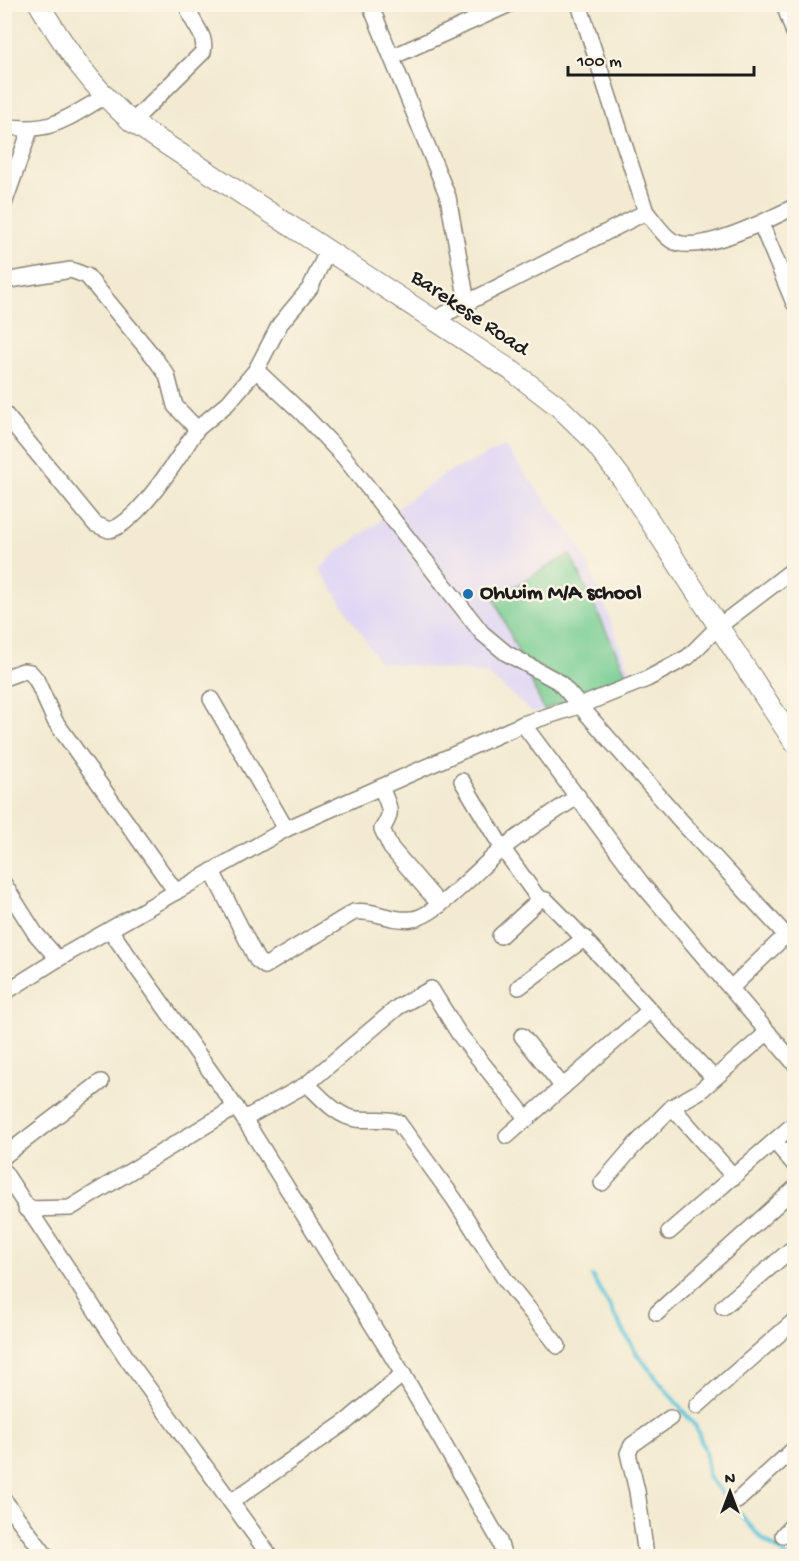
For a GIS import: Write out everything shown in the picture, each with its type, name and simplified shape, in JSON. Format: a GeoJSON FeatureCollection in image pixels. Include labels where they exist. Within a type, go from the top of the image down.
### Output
{"type":"FeatureCollection","features":[{"type":"Feature","properties":{"kind":"main road","name":"Barekese Road"},"geometry":{"type":"LineString","coordinates":[[39,4],[68,53],[104,97],[132,122],[512,371],[559,407],[590,437],[650,519],[718,627],[795,742]]}},
{"type":"Feature","properties":{"kind":"street"},"geometry":{"type":"LineString","coordinates":[[370,4],[448,197],[467,302]]}},
{"type":"Feature","properties":{"kind":"street"},"geometry":{"type":"LineString","coordinates":[[392,57],[510,4]]}},
{"type":"Feature","properties":{"kind":"street"},"geometry":{"type":"LineString","coordinates":[[579,4],[646,212],[672,240],[684,244],[705,242],[761,224],[795,207]]}},
{"type":"Feature","properties":{"kind":"street"},"geometry":{"type":"LineString","coordinates":[[784,4],[795,33]]}},
{"type":"Feature","properties":{"kind":"street"},"geometry":{"type":"LineString","coordinates":[[132,122],[203,52],[204,38],[192,19],[188,5]]}},
{"type":"Feature","properties":{"kind":"street"},"geometry":{"type":"LineString","coordinates":[[4,126],[30,130],[54,126],[104,97]]}},
{"type":"Feature","properties":{"kind":"street"},"geometry":{"type":"LineString","coordinates":[[4,204],[30,130]]}},
{"type":"Feature","properties":{"kind":"street"},"geometry":{"type":"LineString","coordinates":[[435,319],[646,212]]}},
{"type":"Feature","properties":{"kind":"street"},"geometry":{"type":"LineString","coordinates":[[761,224],[795,303]]}},
{"type":"Feature","properties":{"kind":"street"},"geometry":{"type":"LineString","coordinates":[[4,413],[95,524],[109,530],[123,524],[172,469],[197,429],[228,403],[256,370],[276,330],[310,288],[328,250]]}},
{"type":"Feature","properties":{"kind":"street"},"geometry":{"type":"LineString","coordinates":[[4,281],[71,270],[87,276],[167,375],[175,406],[197,429]]}},
{"type":"Feature","properties":{"kind":"street"},"geometry":{"type":"LineString","coordinates":[[256,370],[344,457],[482,633],[506,654],[559,682],[582,705],[682,822],[790,939],[732,987]]}},
{"type":"Feature","properties":{"kind":"street"},"geometry":{"type":"LineString","coordinates":[[4,993],[58,959],[286,829],[523,724],[582,705],[647,679],[688,657],[718,627],[795,569]]}},
{"type":"Feature","properties":{"kind":"street"},"geometry":{"type":"LineString","coordinates":[[4,678],[22,671],[30,672],[36,679],[55,721],[176,892]]}},
{"type":"Feature","properties":{"kind":"street"},"geometry":{"type":"LineString","coordinates":[[211,699],[286,829]]}},
{"type":"Feature","properties":{"kind":"street"},"geometry":{"type":"LineString","coordinates":[[523,724],[642,884],[795,1063]]}},
{"type":"Feature","properties":{"kind":"street"},"geometry":{"type":"LineString","coordinates":[[462,781],[503,849],[538,898],[546,900],[585,938],[649,1011],[714,1078]]}},
{"type":"Feature","properties":{"kind":"street"},"geometry":{"type":"LineString","coordinates":[[381,787],[391,812],[390,818],[382,829],[391,848],[440,904]]}},
{"type":"Feature","properties":{"kind":"street"},"geometry":{"type":"LineString","coordinates":[[212,871],[257,960],[265,966],[354,912],[368,910],[389,919],[414,920],[440,904],[503,849],[578,796]]}},
{"type":"Feature","properties":{"kind":"street"},"geometry":{"type":"LineString","coordinates":[[4,884],[35,933],[58,959]]}},
{"type":"Feature","properties":{"kind":"street"},"geometry":{"type":"LineString","coordinates":[[500,936],[537,902],[538,898]]}},
{"type":"Feature","properties":{"kind":"street"},"geometry":{"type":"LineString","coordinates":[[110,930],[240,1113],[403,1374],[498,1538],[504,1557]]}},
{"type":"Feature","properties":{"kind":"street"},"geometry":{"type":"LineString","coordinates":[[519,987],[585,938]]}},
{"type":"Feature","properties":{"kind":"street"},"geometry":{"type":"LineString","coordinates":[[26,1209],[70,1208],[240,1113],[307,1084],[398,1007],[431,989],[459,1034],[527,1119]]}},
{"type":"Feature","properties":{"kind":"street"},"geometry":{"type":"LineString","coordinates":[[507,1136],[649,1011]]}},
{"type":"Feature","properties":{"kind":"street"},"geometry":{"type":"LineString","coordinates":[[602,1183],[633,1146],[672,1107],[714,1078],[768,1032]]}},
{"type":"Feature","properties":{"kind":"street"},"geometry":{"type":"LineString","coordinates":[[522,1036],[563,1087]]}},
{"type":"Feature","properties":{"kind":"street"},"geometry":{"type":"LineString","coordinates":[[4,1155],[101,1082]]}},
{"type":"Feature","properties":{"kind":"street"},"geometry":{"type":"LineString","coordinates":[[307,1084],[336,1111],[355,1119],[389,1119],[398,1122],[453,1199],[504,1278],[558,1346]]}},
{"type":"Feature","properties":{"kind":"street"},"geometry":{"type":"LineString","coordinates":[[672,1107],[734,1177]]}},
{"type":"Feature","properties":{"kind":"street"},"geometry":{"type":"LineString","coordinates":[[669,1232],[795,1124]]}},
{"type":"Feature","properties":{"kind":"street"},"geometry":{"type":"LineString","coordinates":[[775,1142],[795,1164]]}},
{"type":"Feature","properties":{"kind":"street"},"geometry":{"type":"LineString","coordinates":[[4,1172],[26,1209],[128,1359],[270,1557]]}},
{"type":"Feature","properties":{"kind":"street"},"geometry":{"type":"LineString","coordinates":[[657,1313],[795,1189]]}},
{"type":"Feature","properties":{"kind":"street"},"geometry":{"type":"LineString","coordinates":[[723,1307],[795,1247]]}},
{"type":"Feature","properties":{"kind":"street"},"geometry":{"type":"LineString","coordinates":[[697,1406],[795,1321]]}},
{"type":"Feature","properties":{"kind":"street"},"geometry":{"type":"LineString","coordinates":[[231,1502],[347,1420],[403,1374]]}},
{"type":"Feature","properties":{"kind":"street"},"geometry":{"type":"LineString","coordinates":[[646,1557],[637,1491],[628,1454],[632,1445],[670,1418]]}},
{"type":"Feature","properties":{"kind":"street"},"geometry":{"type":"LineString","coordinates":[[737,1501],[795,1449]]}},
{"type":"Feature","properties":{"kind":"street"},"geometry":{"type":"LineString","coordinates":[[4,1500],[46,1557]]}},
{"type":"Feature","properties":{"kind":"street"},"geometry":{"type":"LineString","coordinates":[[783,1535],[795,1523]]}},
{"type":"Feature","properties":{"kind":"shaded area","name":"Ohwim M/A school"},"geometry":{"type":"Polygon","coordinates":[[[505,447],[581,547],[632,675],[594,695],[533,713],[487,674],[379,662],[320,569],[336,553],[444,474],[505,447]]]}},
{"type":"Feature","properties":{"kind":"green space"},"geometry":{"type":"Polygon","coordinates":[[[570,554],[627,675],[544,710],[494,598],[570,554]]]}},
{"type":"Feature","properties":{"kind":"waterway"},"geometry":{"type":"LineString","coordinates":[[592,1276],[637,1354],[696,1427],[705,1451],[709,1478],[760,1537],[787,1556]]}},
{"type":"Feature","properties":{"kind":"place","name":"Ohwim M/A school"},"geometry":{"type":"Point","coordinates":[468,594]}}]}
